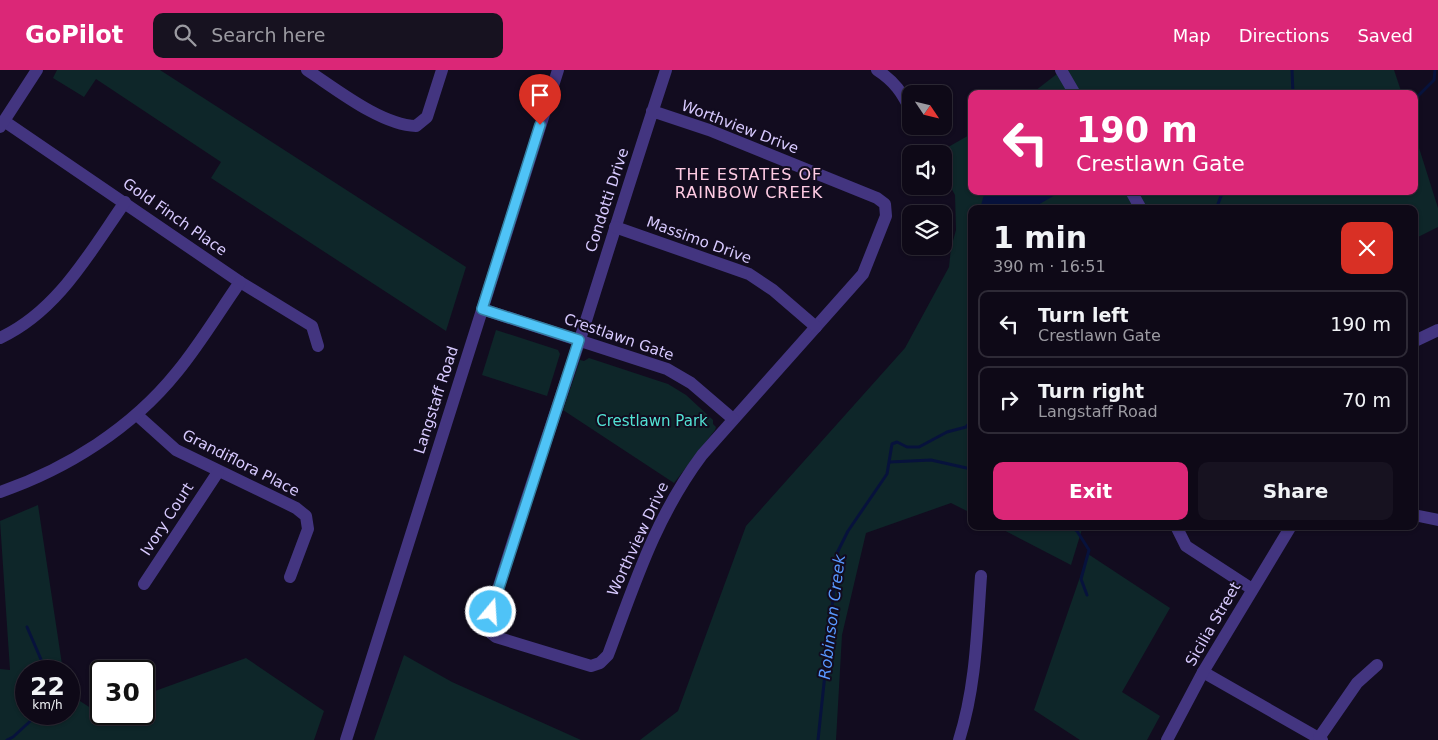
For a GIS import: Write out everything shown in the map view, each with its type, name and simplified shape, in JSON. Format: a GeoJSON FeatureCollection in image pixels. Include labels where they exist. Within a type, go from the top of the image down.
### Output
{"type":"FeatureCollection","features":[{"type":"Feature","properties":{"kind":"street"},"geometry":{"type":"LineString","coordinates":[[2,124],[37,70]]}},
{"type":"Feature","properties":{"kind":"street"},"geometry":{"type":"LineString","coordinates":[[307,70],[373,111],[403,124],[416,126],[427,117],[442,70]]}},
{"type":"Feature","properties":{"kind":"street","name":"Langstaff Road"},"geometry":{"type":"LineString","coordinates":[[346,740],[558,70]]}},
{"type":"Feature","properties":{"kind":"street","name":"Condotti Drive"},"geometry":{"type":"LineString","coordinates":[[579,340],[666,70]]}},
{"type":"Feature","properties":{"kind":"street"},"geometry":{"type":"LineString","coordinates":[[877,70],[902,92]]}},
{"type":"Feature","properties":{"kind":"street"},"geometry":{"type":"LineString","coordinates":[[1061,70],[1073,90]]}},
{"type":"Feature","properties":{"kind":"street","name":"Worthview Drive"},"geometry":{"type":"LineString","coordinates":[[579,340],[489,619],[491,632],[496,637],[591,666],[600,663],[608,655],[636,577],[676,494],[702,455],[863,274],[886,216],[885,204],[877,198],[709,130],[652,111]]}},
{"type":"Feature","properties":{"kind":"street","name":"Gold Finch Place"},"geometry":{"type":"LineString","coordinates":[[2,124],[125,202],[240,282],[312,326],[318,346]]}},
{"type":"Feature","properties":{"kind":"street"},"geometry":{"type":"LineString","coordinates":[[0,338],[18,329],[65,288],[125,202]]}},
{"type":"Feature","properties":{"kind":"street","name":"Massimo Drive"},"geometry":{"type":"LineString","coordinates":[[615,227],[749,274],[774,290],[816,327]]}},
{"type":"Feature","properties":{"kind":"street"},"geometry":{"type":"LineString","coordinates":[[0,492],[37,479],[102,441],[137,414],[177,373],[240,282]]}},
{"type":"Feature","properties":{"kind":"street","name":"Crestlawn Gate"},"geometry":{"type":"LineString","coordinates":[[482,309],[680,375],[733,420]]}},
{"type":"Feature","properties":{"kind":"street"},"geometry":{"type":"LineString","coordinates":[[1418,340],[1438,330]]}},
{"type":"Feature","properties":{"kind":"street","name":"Grandiflora Place"},"geometry":{"type":"LineString","coordinates":[[137,414],[176,450],[218,472],[296,508],[306,516],[308,529],[290,577]]}},
{"type":"Feature","properties":{"kind":"street","name":"Ivory Court"},"geometry":{"type":"LineString","coordinates":[[144,584],[218,472]]}},
{"type":"Feature","properties":{"kind":"street"},"geometry":{"type":"LineString","coordinates":[[1418,516],[1438,520]]}},
{"type":"Feature","properties":{"kind":"street"},"geometry":{"type":"LineString","coordinates":[[1178,530],[1186,546],[1252,589]]}},
{"type":"Feature","properties":{"kind":"street","name":"Sicilia Street"},"geometry":{"type":"LineString","coordinates":[[1167,740],[1203,672],[1289,530]]}},
{"type":"Feature","properties":{"kind":"street"},"geometry":{"type":"LineString","coordinates":[[959,740],[973,684],[981,576]]}},
{"type":"Feature","properties":{"kind":"street"},"geometry":{"type":"LineString","coordinates":[[1203,672],[1321,739],[1357,683],[1377,665]]}},
{"type":"Feature","properties":{"kind":"green space"},"geometry":{"type":"Polygon","coordinates":[[[57,70],[160,70],[466,267],[446,331],[211,178],[221,162],[96,79],[84,97],[53,78],[57,70]]]}},
{"type":"Feature","properties":{"kind":"green space"},"geometry":{"type":"Polygon","coordinates":[[[1062,70],[1394,70],[1401,90],[1036,90],[1062,70]]]}},
{"type":"Feature","properties":{"kind":"green space"},"geometry":{"type":"Polygon","coordinates":[[[968,136],[968,195],[1418,195],[1418,145],[1438,208],[1438,227],[1418,237],[1418,205],[968,205],[968,512],[951,503],[866,533],[842,635],[836,740],[640,740],[678,711],[746,526],[905,348],[949,267],[956,230],[955,195],[952,190],[952,145],[968,136]]]}},
{"type":"Feature","properties":{"kind":"green space"},"geometry":{"type":"Polygon","coordinates":[[[496,330],[558,350],[560,354],[547,396],[482,375],[496,330]]]}},
{"type":"Feature","properties":{"kind":"green space","name":"Crestlawn Park"},"geometry":{"type":"Polygon","coordinates":[[[589,358],[668,384],[686,395],[713,420],[713,424],[716,427],[715,430],[674,483],[563,410],[580,360],[584,361],[589,358]]]}},
{"type":"Feature","properties":{"kind":"green space"},"geometry":{"type":"Polygon","coordinates":[[[38,505],[61,660],[15,660],[15,725],[80,725],[80,701],[90,708],[90,725],[155,725],[155,691],[246,658],[324,711],[314,740],[0,740],[0,669],[10,670],[0,521],[38,505]]]}},
{"type":"Feature","properties":{"kind":"green space"},"geometry":{"type":"Polygon","coordinates":[[[1004,530],[1082,530],[1071,565],[1004,530]]]}},
{"type":"Feature","properties":{"kind":"green space"},"geometry":{"type":"Polygon","coordinates":[[[1088,554],[1170,608],[1122,692],[1160,716],[1147,740],[1080,740],[1034,710],[1088,554]]]}},
{"type":"Feature","properties":{"kind":"green space"},"geometry":{"type":"Polygon","coordinates":[[[404,655],[452,682],[581,740],[374,740],[404,655]]]}},
{"type":"Feature","properties":{"kind":"shaded area"},"geometry":{"type":"Polygon","coordinates":[[[984,195],[1055,195],[1038,205],[981,205],[984,195]]]}},
{"type":"Feature","properties":{"kind":"waterway","name":"Robinson Creek"},"geometry":{"type":"LineString","coordinates":[[1292,70],[1293,90]]}},
{"type":"Feature","properties":{"kind":"waterway"},"geometry":{"type":"LineString","coordinates":[[1418,96],[1434,80],[1435,70]]}},
{"type":"Feature","properties":{"kind":"waterway","name":"Robinson Creek"},"geometry":{"type":"LineString","coordinates":[[1218,205],[1221,195]]}},
{"type":"Feature","properties":{"kind":"waterway","name":"Robinson Creek"},"geometry":{"type":"LineString","coordinates":[[818,740],[838,551],[848,531],[887,474],[892,444],[897,442],[907,447],[919,447],[947,432],[966,427],[968,425]]}},
{"type":"Feature","properties":{"kind":"waterway"},"geometry":{"type":"LineString","coordinates":[[890,462],[931,460],[968,468]]}},
{"type":"Feature","properties":{"kind":"waterway"},"geometry":{"type":"LineString","coordinates":[[1076,530],[1089,550],[1081,579],[1087,595]]}},
{"type":"Feature","properties":{"kind":"waterway"},"geometry":{"type":"LineString","coordinates":[[27,627],[41,660]]}},
{"type":"Feature","properties":{"kind":"waterway"},"geometry":{"type":"LineString","coordinates":[[7,740],[26,725]]}},
{"type":"Feature","properties":{"kind":"district","name":"THE ESTATES OF RAINBOW CREEK"},"geometry":{"type":"Point","coordinates":[749,183]}},
{"type":"Feature","properties":{"kind":"route"},"geometry":{"type":"LineString","coordinates":[[491,612],[579,340],[482,309],[540,125]]}}]}
